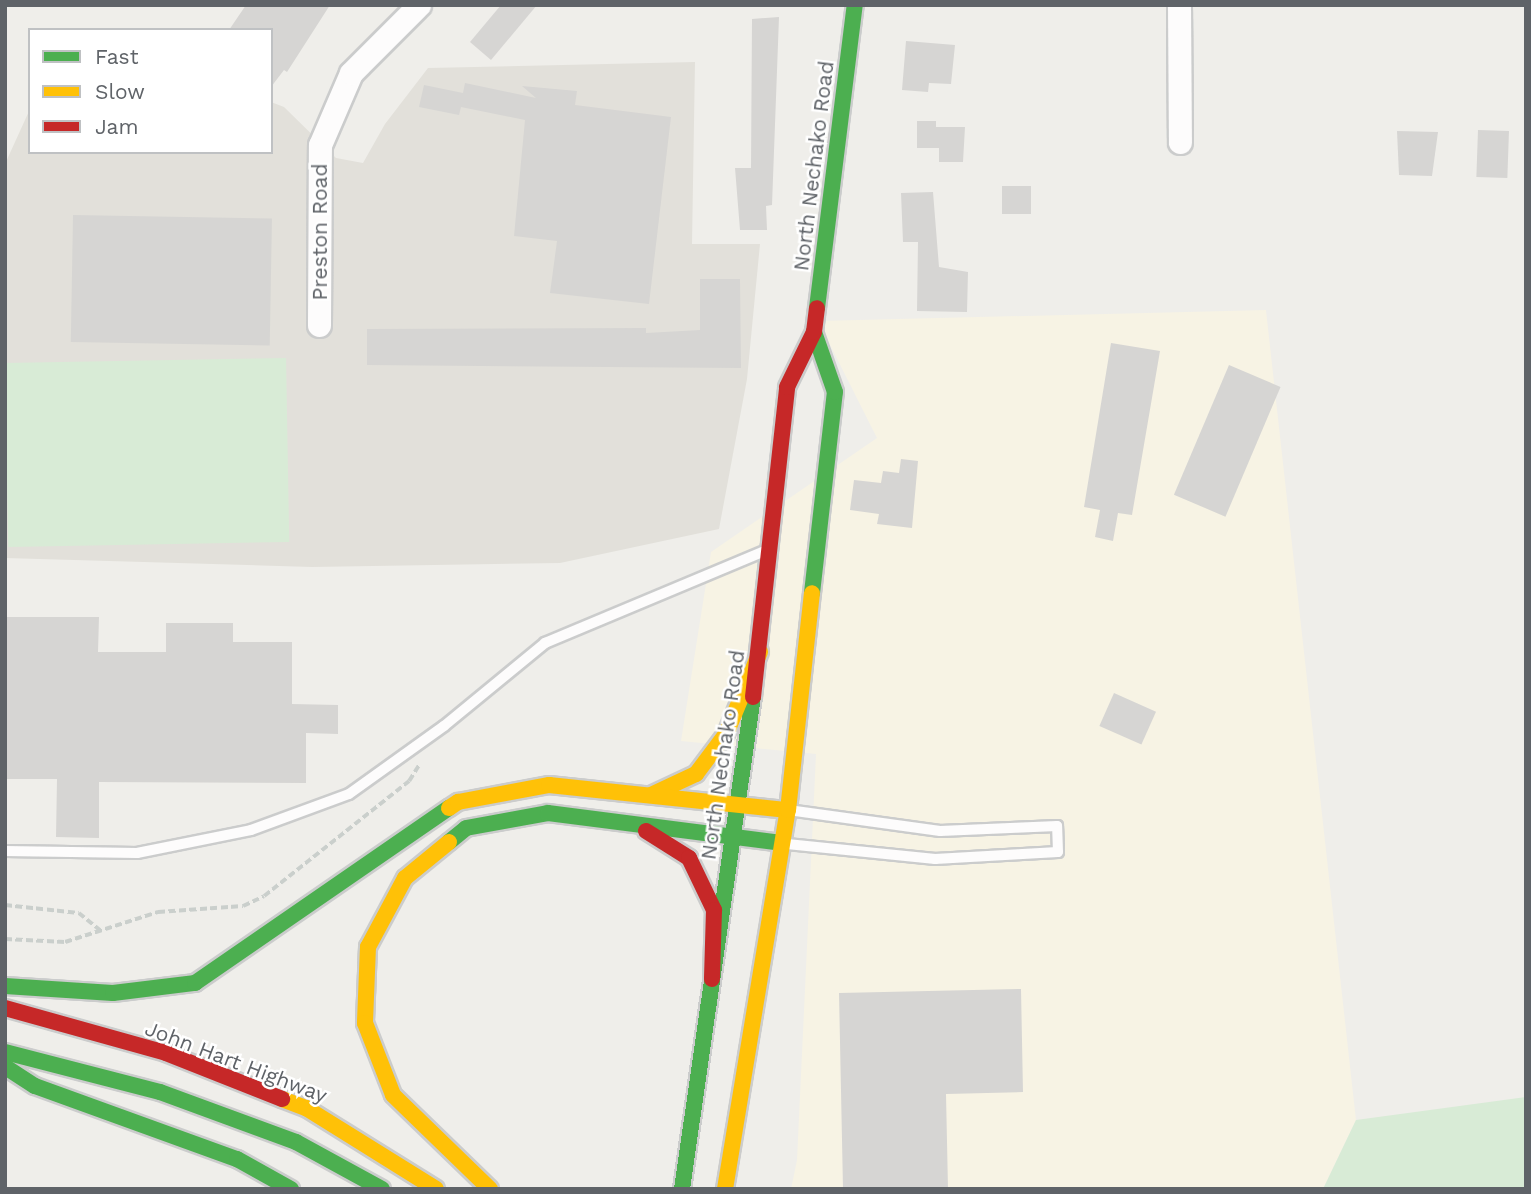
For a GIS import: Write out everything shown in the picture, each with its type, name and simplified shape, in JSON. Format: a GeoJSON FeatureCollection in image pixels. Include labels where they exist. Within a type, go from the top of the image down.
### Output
{"type":"FeatureCollection","features":[{"type":"Feature","properties":{"kind":"main road","name":"North Nechako Road"},"geometry":{"type":"LineString","coordinates":[[682,1189],[760,652],[787,387],[814,332],[855,5]]}},
{"type":"Feature","properties":{"kind":"main road","name":"North Nechako Road"},"geometry":{"type":"LineString","coordinates":[[725,1189],[788,810],[835,392],[814,332]]}},
{"type":"Feature","properties":{"kind":"main road"},"geometry":{"type":"LineString","coordinates":[[649,796],[696,774],[726,734],[760,652]]}},
{"type":"Feature","properties":{"kind":"main road"},"geometry":{"type":"LineString","coordinates":[[5,986],[113,993],[195,983],[458,802],[549,785],[788,810]]}},
{"type":"Feature","properties":{"kind":"main road"},"geometry":{"type":"LineString","coordinates":[[490,1189],[393,1095],[365,1023],[368,947],[405,878],[466,828],[548,813],[638,827],[781,843]]}},
{"type":"Feature","properties":{"kind":"main road"},"geometry":{"type":"LineString","coordinates":[[638,827],[689,858],[714,911],[712,979]]}},
{"type":"Feature","properties":{"kind":"main road","name":"John Hart Highway"},"geometry":{"type":"LineString","coordinates":[[5,1008],[166,1053],[306,1108],[436,1189]]}},
{"type":"Feature","properties":{"kind":"main road"},"geometry":{"type":"LineString","coordinates":[[5,1052],[160,1092],[296,1142],[382,1189]]}},
{"type":"Feature","properties":{"kind":"main road"},"geometry":{"type":"LineString","coordinates":[[5,1066],[35,1086],[237,1159],[291,1189]]}},
{"type":"Feature","properties":{"kind":"street","name":"Preston Road"},"geometry":{"type":"LineString","coordinates":[[319,325],[320,145],[351,73],[419,5]]}},
{"type":"Feature","properties":{"kind":"street"},"geometry":{"type":"LineString","coordinates":[[1179,5],[1180,142]]}},
{"type":"Feature","properties":{"kind":"lane"},"geometry":{"type":"LineString","coordinates":[[5,851],[137,853],[251,830],[349,794],[444,726],[545,643],[771,548]]}},
{"type":"Feature","properties":{"kind":"lane"},"geometry":{"type":"LineString","coordinates":[[781,843],[935,859],[1058,852],[1057,826],[940,831],[788,810]]}},
{"type":"Feature","properties":{"kind":"path"},"geometry":{"type":"LineString","coordinates":[[5,939],[65,942],[158,912],[243,906],[264,896],[409,781],[423,760]]}},
{"type":"Feature","properties":{"kind":"path"},"geometry":{"type":"LineString","coordinates":[[5,905],[79,913],[100,930]]}},
{"type":"Feature","properties":{"kind":"shaded area"},"geometry":{"type":"Polygon","coordinates":[[[695,62],[692,244],[760,244],[747,379],[719,529],[560,563],[312,567],[5,558],[5,164],[28,113],[28,154],[273,154],[273,103],[284,107],[336,158],[363,163],[385,124],[428,68],[695,62]]]}},
{"type":"Feature","properties":{"kind":"shaded area"},"geometry":{"type":"Polygon","coordinates":[[[1266,310],[1356,1120],[1323,1189],[791,1189],[797,1160],[816,754],[681,741],[711,552],[877,438],[818,321],[1266,310]]]}},
{"type":"Feature","properties":{"kind":"green space"},"geometry":{"type":"Polygon","coordinates":[[[286,358],[289,542],[8,547],[5,363],[286,358]]]}},
{"type":"Feature","properties":{"kind":"green space"},"geometry":{"type":"Polygon","coordinates":[[[1526,1097],[1526,1189],[1323,1189],[1356,1120],[1526,1097]]]}},
{"type":"Feature","properties":{"kind":"building"},"geometry":{"type":"Polygon","coordinates":[[[246,5],[330,5],[287,72],[284,70],[273,84],[273,28],[230,28],[246,5]]]}},
{"type":"Feature","properties":{"kind":"building"},"geometry":{"type":"Polygon","coordinates":[[[501,5],[537,5],[491,60],[470,42],[501,5]]]}},
{"type":"Feature","properties":{"kind":"building"},"geometry":{"type":"Polygon","coordinates":[[[779,17],[772,205],[766,206],[767,230],[740,230],[735,168],[751,168],[752,19],[779,17]]]}},
{"type":"Feature","properties":{"kind":"building"},"geometry":{"type":"Polygon","coordinates":[[[906,41],[955,45],[951,84],[929,83],[928,92],[902,90],[906,41]]]}},
{"type":"Feature","properties":{"kind":"building"},"geometry":{"type":"Polygon","coordinates":[[[465,83],[536,98],[522,86],[577,91],[575,105],[671,117],[649,304],[550,293],[557,241],[514,236],[525,120],[461,107],[459,115],[419,107],[424,85],[463,93],[465,83]]]}},
{"type":"Feature","properties":{"kind":"building"},"geometry":{"type":"Polygon","coordinates":[[[917,121],[936,121],[936,127],[965,127],[963,162],[939,162],[939,148],[917,148],[917,121]]]}},
{"type":"Feature","properties":{"kind":"building"},"geometry":{"type":"Polygon","coordinates":[[[1478,130],[1509,131],[1507,178],[1476,177],[1478,130]]]}},
{"type":"Feature","properties":{"kind":"building"},"geometry":{"type":"Polygon","coordinates":[[[1397,131],[1438,132],[1432,176],[1399,175],[1397,131]]]}},
{"type":"Feature","properties":{"kind":"building"},"geometry":{"type":"Polygon","coordinates":[[[1002,186],[1031,186],[1031,214],[1002,214],[1002,186]]]}},
{"type":"Feature","properties":{"kind":"building"},"geometry":{"type":"Polygon","coordinates":[[[933,192],[939,267],[968,272],[967,312],[917,311],[918,242],[903,242],[901,193],[933,192]]]}},
{"type":"Feature","properties":{"kind":"building"},"geometry":{"type":"Polygon","coordinates":[[[73,215],[272,218],[270,345],[71,342],[73,215]]]}},
{"type":"Feature","properties":{"kind":"building"},"geometry":{"type":"Polygon","coordinates":[[[700,279],[740,279],[741,368],[367,365],[367,329],[646,328],[646,333],[700,330],[700,279]]]}},
{"type":"Feature","properties":{"kind":"building"},"geometry":{"type":"Polygon","coordinates":[[[1111,343],[1160,351],[1132,515],[1118,513],[1113,541],[1095,537],[1100,510],[1084,507],[1111,343]]]}},
{"type":"Feature","properties":{"kind":"building"},"geometry":{"type":"Polygon","coordinates":[[[1229,365],[1281,387],[1225,517],[1174,495],[1229,365]]]}},
{"type":"Feature","properties":{"kind":"building"},"geometry":{"type":"Polygon","coordinates":[[[901,459],[918,461],[912,528],[877,524],[879,514],[850,510],[854,480],[881,483],[883,471],[899,473],[901,459]]]}},
{"type":"Feature","properties":{"kind":"building"},"geometry":{"type":"Polygon","coordinates":[[[5,617],[99,617],[98,652],[166,652],[166,623],[233,623],[233,642],[292,642],[292,704],[338,705],[338,734],[306,733],[306,783],[99,782],[99,838],[56,837],[57,779],[5,779],[5,617]]]}},
{"type":"Feature","properties":{"kind":"building"},"geometry":{"type":"Polygon","coordinates":[[[1114,693],[1156,712],[1141,745],[1099,726],[1114,693]]]}},
{"type":"Feature","properties":{"kind":"building"},"geometry":{"type":"Polygon","coordinates":[[[1021,989],[1023,1092],[946,1094],[948,1189],[843,1189],[839,993],[1021,989]]]}},
{"type":"Feature","properties":{"kind":"traffic: fast"},"geometry":{"type":"LineString","coordinates":[[817,308],[855,5]]}},
{"type":"Feature","properties":{"kind":"traffic: fast"},"geometry":{"type":"LineString","coordinates":[[812,593],[835,392],[814,332]]}},
{"type":"Feature","properties":{"kind":"traffic: fast"},"geometry":{"type":"LineString","coordinates":[[682,1189],[753,697]]}},
{"type":"Feature","properties":{"kind":"traffic: fast"},"geometry":{"type":"LineString","coordinates":[[5,986],[113,993],[195,983],[449,808]]}},
{"type":"Feature","properties":{"kind":"traffic: fast"},"geometry":{"type":"LineString","coordinates":[[449,842],[466,828],[548,813],[781,843]]}},
{"type":"Feature","properties":{"kind":"traffic: fast"},"geometry":{"type":"LineString","coordinates":[[5,1052],[160,1092],[296,1142],[382,1189]]}},
{"type":"Feature","properties":{"kind":"traffic: fast"},"geometry":{"type":"LineString","coordinates":[[7,1068],[35,1086],[237,1159],[291,1189]]}},
{"type":"Feature","properties":{"kind":"traffic: slow"},"geometry":{"type":"LineString","coordinates":[[725,1189],[788,810],[812,593]]}},
{"type":"Feature","properties":{"kind":"traffic: slow"},"geometry":{"type":"LineString","coordinates":[[651,795],[696,774],[726,734],[760,652]]}},
{"type":"Feature","properties":{"kind":"traffic: slow"},"geometry":{"type":"LineString","coordinates":[[449,808],[458,802],[549,785],[788,810]]}},
{"type":"Feature","properties":{"kind":"traffic: slow"},"geometry":{"type":"LineString","coordinates":[[449,842],[405,878],[368,947],[365,1023],[393,1095],[490,1189]]}},
{"type":"Feature","properties":{"kind":"traffic: slow"},"geometry":{"type":"LineString","coordinates":[[282,1099],[306,1108],[436,1189]]}},
{"type":"Feature","properties":{"kind":"traffic: jam"},"geometry":{"type":"LineString","coordinates":[[753,697],[787,387],[814,332],[817,308]]}},
{"type":"Feature","properties":{"kind":"traffic: jam"},"geometry":{"type":"LineString","coordinates":[[646,831],[689,858],[714,910],[712,979]]}},
{"type":"Feature","properties":{"kind":"traffic: jam"},"geometry":{"type":"LineString","coordinates":[[5,1008],[166,1053],[282,1099]]}}]}
